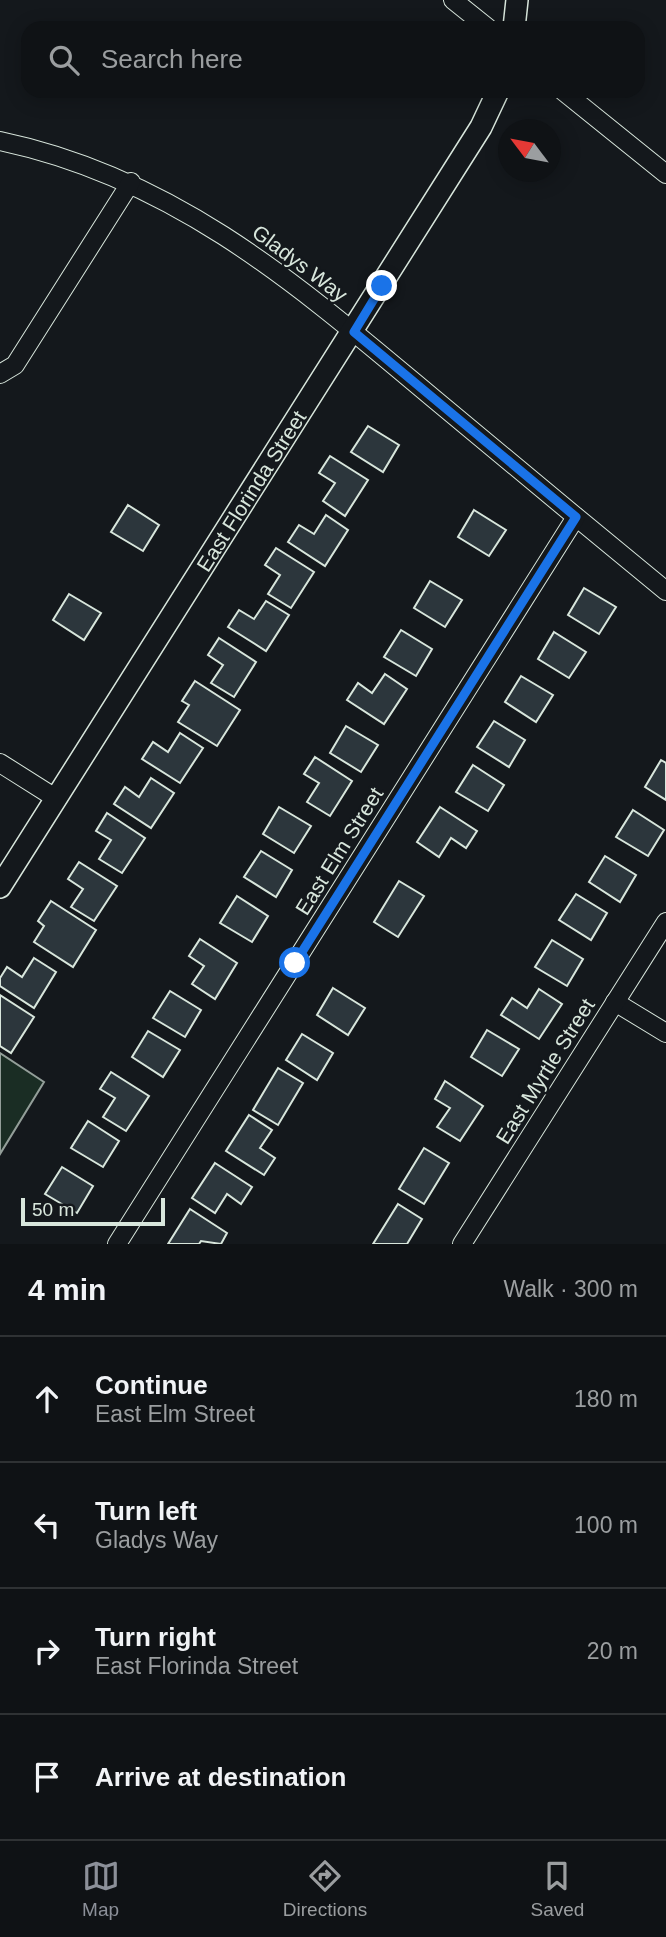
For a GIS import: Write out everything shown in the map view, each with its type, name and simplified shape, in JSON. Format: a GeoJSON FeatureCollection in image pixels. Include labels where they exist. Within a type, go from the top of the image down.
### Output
{"type":"FeatureCollection","features":[{"type":"Feature","properties":{"kind":"street"},"geometry":{"type":"LineString","coordinates":[[453,0],[479,21]]}},
{"type":"Feature","properties":{"kind":"street"},"geometry":{"type":"LineString","coordinates":[[515,21],[517,0]]}},
{"type":"Feature","properties":{"kind":"street","name":"East Florinda Street"},"geometry":{"type":"LineString","coordinates":[[0,887],[354,332],[481,127],[495,98]]}},
{"type":"Feature","properties":{"kind":"street"},"geometry":{"type":"LineString","coordinates":[[572,98],[666,174]]}},
{"type":"Feature","properties":{"kind":"street","name":"Gladys Way"},"geometry":{"type":"LineString","coordinates":[[0,141],[79,162],[131,182],[222,233],[354,332],[666,591]]}},
{"type":"Feature","properties":{"kind":"street"},"geometry":{"type":"LineString","coordinates":[[2,374],[15,365],[131,182]]}},
{"type":"Feature","properties":{"kind":"street","name":"East Elm Street"},"geometry":{"type":"LineString","coordinates":[[117,1244],[576,517]]}},
{"type":"Feature","properties":{"kind":"street"},"geometry":{"type":"LineString","coordinates":[[0,762],[57,799]]}},
{"type":"Feature","properties":{"kind":"street","name":"East Myrtle Street"},"geometry":{"type":"LineString","coordinates":[[462,1244],[666,922]]}},
{"type":"Feature","properties":{"kind":"street"},"geometry":{"type":"LineString","coordinates":[[615,1002],[666,1033]]}},
{"type":"Feature","properties":{"kind":"green space"},"geometry":{"type":"Polygon","coordinates":[[[0,1053],[44,1082],[0,1154],[0,1053]]]}},
{"type":"Feature","properties":{"kind":"building"},"geometry":{"type":"Polygon","coordinates":[[[368,426],[399,445],[383,472],[351,452],[368,426]]]}},
{"type":"Feature","properties":{"kind":"building"},"geometry":{"type":"Polygon","coordinates":[[[330,456],[368,480],[345,516],[323,501],[335,483],[319,473],[330,456]]]}},
{"type":"Feature","properties":{"kind":"building"},"geometry":{"type":"Polygon","coordinates":[[[128,505],[159,525],[143,551],[111,532],[128,505]]]}},
{"type":"Feature","properties":{"kind":"building"},"geometry":{"type":"Polygon","coordinates":[[[474,510],[506,530],[489,556],[458,537],[474,510]]]}},
{"type":"Feature","properties":{"kind":"building"},"geometry":{"type":"Polygon","coordinates":[[[326,515],[348,530],[325,566],[288,542],[299,525],[314,534],[326,515]]]}},
{"type":"Feature","properties":{"kind":"building"},"geometry":{"type":"Polygon","coordinates":[[[276,548],[314,572],[291,608],[268,594],[280,575],[265,565],[276,548]]]}},
{"type":"Feature","properties":{"kind":"building"},"geometry":{"type":"Polygon","coordinates":[[[430,581],[462,600],[445,627],[414,608],[430,581]]]}},
{"type":"Feature","properties":{"kind":"building"},"geometry":{"type":"Polygon","coordinates":[[[584,588],[616,607],[599,634],[568,615],[584,588]]]}},
{"type":"Feature","properties":{"kind":"building"},"geometry":{"type":"Polygon","coordinates":[[[69,594],[101,613],[84,640],[53,620],[69,594]]]}},
{"type":"Feature","properties":{"kind":"building"},"geometry":{"type":"Polygon","coordinates":[[[266,601],[289,615],[266,651],[228,627],[239,610],[254,619],[266,601]]]}},
{"type":"Feature","properties":{"kind":"building"},"geometry":{"type":"Polygon","coordinates":[[[401,630],[432,649],[416,676],[384,657],[401,630]]]}},
{"type":"Feature","properties":{"kind":"building"},"geometry":{"type":"Polygon","coordinates":[[[554,632],[586,652],[569,678],[538,659],[554,632]]]}},
{"type":"Feature","properties":{"kind":"building"},"geometry":{"type":"Polygon","coordinates":[[[219,638],[256,662],[234,697],[211,683],[223,665],[208,655],[219,638]]]}},
{"type":"Feature","properties":{"kind":"building"},"geometry":{"type":"Polygon","coordinates":[[[385,674],[407,689],[384,724],[347,700],[358,683],[372,693],[385,674]]]}},
{"type":"Feature","properties":{"kind":"building"},"geometry":{"type":"Polygon","coordinates":[[[521,676],[553,695],[536,722],[505,702],[521,676]]]}},
{"type":"Feature","properties":{"kind":"building"},"geometry":{"type":"Polygon","coordinates":[[[195,681],[240,710],[217,746],[178,722],[189,705],[182,701],[195,681]]]}},
{"type":"Feature","properties":{"kind":"building"},"geometry":{"type":"Polygon","coordinates":[[[494,721],[525,740],[509,767],[477,747],[494,721]]]}},
{"type":"Feature","properties":{"kind":"building"},"geometry":{"type":"Polygon","coordinates":[[[346,726],[378,745],[361,772],[330,753],[346,726]]]}},
{"type":"Feature","properties":{"kind":"building"},"geometry":{"type":"Polygon","coordinates":[[[180,733],[203,748],[180,783],[142,759],[153,742],[168,752],[180,733]]]}},
{"type":"Feature","properties":{"kind":"building"},"geometry":{"type":"Polygon","coordinates":[[[315,757],[352,781],[330,816],[307,802],[319,783],[304,774],[315,757]]]}},
{"type":"Feature","properties":{"kind":"building"},"geometry":{"type":"Polygon","coordinates":[[[661,760],[666,763],[666,800],[645,787],[661,760]]]}},
{"type":"Feature","properties":{"kind":"building"},"geometry":{"type":"Polygon","coordinates":[[[473,765],[504,785],[488,811],[456,792],[473,765]]]}},
{"type":"Feature","properties":{"kind":"building"},"geometry":{"type":"Polygon","coordinates":[[[151,778],[174,793],[151,828],[114,804],[125,787],[139,797],[151,778]]]}},
{"type":"Feature","properties":{"kind":"building"},"geometry":{"type":"Polygon","coordinates":[[[279,807],[311,826],[294,853],[263,834],[279,807]]]}},
{"type":"Feature","properties":{"kind":"building"},"geometry":{"type":"Polygon","coordinates":[[[440,807],[477,831],[466,848],[451,838],[439,857],[417,842],[440,807]]]}},
{"type":"Feature","properties":{"kind":"building"},"geometry":{"type":"Polygon","coordinates":[[[633,810],[664,830],[648,856],[616,837],[633,810]]]}},
{"type":"Feature","properties":{"kind":"building"},"geometry":{"type":"Polygon","coordinates":[[[107,813],[145,838],[122,873],[99,859],[111,840],[96,831],[107,813]]]}},
{"type":"Feature","properties":{"kind":"building"},"geometry":{"type":"Polygon","coordinates":[[[261,851],[292,870],[276,897],[244,877],[261,851]]]}},
{"type":"Feature","properties":{"kind":"building"},"geometry":{"type":"Polygon","coordinates":[[[605,856],[636,875],[620,902],[589,882],[605,856]]]}},
{"type":"Feature","properties":{"kind":"building"},"geometry":{"type":"Polygon","coordinates":[[[79,862],[117,886],[94,921],[71,907],[83,889],[68,879],[79,862]]]}},
{"type":"Feature","properties":{"kind":"building"},"geometry":{"type":"Polygon","coordinates":[[[399,881],[424,896],[398,937],[374,922],[399,881]]]}},
{"type":"Feature","properties":{"kind":"building"},"geometry":{"type":"Polygon","coordinates":[[[576,894],[607,913],[591,940],[559,920],[576,894]]]}},
{"type":"Feature","properties":{"kind":"building"},"geometry":{"type":"Polygon","coordinates":[[[237,896],[268,916],[252,942],[220,923],[237,896]]]}},
{"type":"Feature","properties":{"kind":"building"},"geometry":{"type":"Polygon","coordinates":[[[51,901],[96,930],[73,967],[34,942],[44,926],[38,921],[51,901]]]}},
{"type":"Feature","properties":{"kind":"building"},"geometry":{"type":"Polygon","coordinates":[[[200,939],[237,963],[215,999],[192,984],[204,966],[189,956],[200,939]]]}},
{"type":"Feature","properties":{"kind":"building"},"geometry":{"type":"Polygon","coordinates":[[[552,940],[583,959],[567,986],[535,967],[552,940]]]}},
{"type":"Feature","properties":{"kind":"building"},"geometry":{"type":"Polygon","coordinates":[[[34,958],[56,972],[34,1008],[0,986],[0,978],[7,967],[22,977],[34,958]]]}},
{"type":"Feature","properties":{"kind":"building"},"geometry":{"type":"Polygon","coordinates":[[[333,988],[365,1008],[348,1035],[317,1015],[333,988]]]}},
{"type":"Feature","properties":{"kind":"building"},"geometry":{"type":"Polygon","coordinates":[[[539,989],[562,1004],[539,1039],[501,1015],[512,998],[527,1008],[539,989]]]}},
{"type":"Feature","properties":{"kind":"building"},"geometry":{"type":"Polygon","coordinates":[[[170,991],[201,1010],[185,1037],[153,1018],[170,991]]]}},
{"type":"Feature","properties":{"kind":"building"},"geometry":{"type":"Polygon","coordinates":[[[0,995],[34,1017],[11,1053],[0,1046],[0,995]]]}},
{"type":"Feature","properties":{"kind":"building"},"geometry":{"type":"Polygon","coordinates":[[[487,1030],[519,1049],[502,1076],[471,1057],[487,1030]]]}},
{"type":"Feature","properties":{"kind":"building"},"geometry":{"type":"Polygon","coordinates":[[[148,1031],[180,1050],[163,1077],[132,1057],[148,1031]]]}},
{"type":"Feature","properties":{"kind":"building"},"geometry":{"type":"Polygon","coordinates":[[[302,1034],[333,1053],[317,1080],[286,1060],[302,1034]]]}},
{"type":"Feature","properties":{"kind":"building"},"geometry":{"type":"Polygon","coordinates":[[[278,1068],[303,1083],[278,1125],[253,1110],[278,1068]]]}},
{"type":"Feature","properties":{"kind":"building"},"geometry":{"type":"Polygon","coordinates":[[[111,1072],[149,1096],[126,1131],[103,1117],[115,1098],[100,1089],[111,1072]]]}},
{"type":"Feature","properties":{"kind":"building"},"geometry":{"type":"Polygon","coordinates":[[[445,1081],[483,1106],[460,1141],[437,1127],[450,1108],[435,1099],[445,1081]]]}},
{"type":"Feature","properties":{"kind":"building"},"geometry":{"type":"Polygon","coordinates":[[[249,1115],[272,1130],[260,1148],[275,1158],[264,1175],[226,1151],[249,1115]]]}},
{"type":"Feature","properties":{"kind":"building"},"geometry":{"type":"Polygon","coordinates":[[[88,1121],[119,1141],[103,1167],[71,1148],[88,1121]]]}},
{"type":"Feature","properties":{"kind":"building"},"geometry":{"type":"Polygon","coordinates":[[[424,1148],[449,1163],[424,1204],[399,1189],[424,1148]]]}},
{"type":"Feature","properties":{"kind":"building"},"geometry":{"type":"Polygon","coordinates":[[[215,1163],[252,1187],[241,1204],[227,1194],[215,1213],[192,1198],[215,1163]]]}},
{"type":"Feature","properties":{"kind":"building"},"geometry":{"type":"Polygon","coordinates":[[[62,1167],[93,1186],[77,1213],[45,1194],[62,1167]]]}},
{"type":"Feature","properties":{"kind":"building"},"geometry":{"type":"Polygon","coordinates":[[[398,1204],[422,1219],[407,1244],[373,1244],[398,1204]]]}},
{"type":"Feature","properties":{"kind":"building"},"geometry":{"type":"Polygon","coordinates":[[[190,1209],[227,1233],[221,1244],[201,1241],[199,1244],[168,1244],[190,1209]]]}},
{"type":"Feature","properties":{"kind":"route"},"geometry":{"type":"LineString","coordinates":[[295,963],[576,517],[354,332],[382,286]]}}]}
